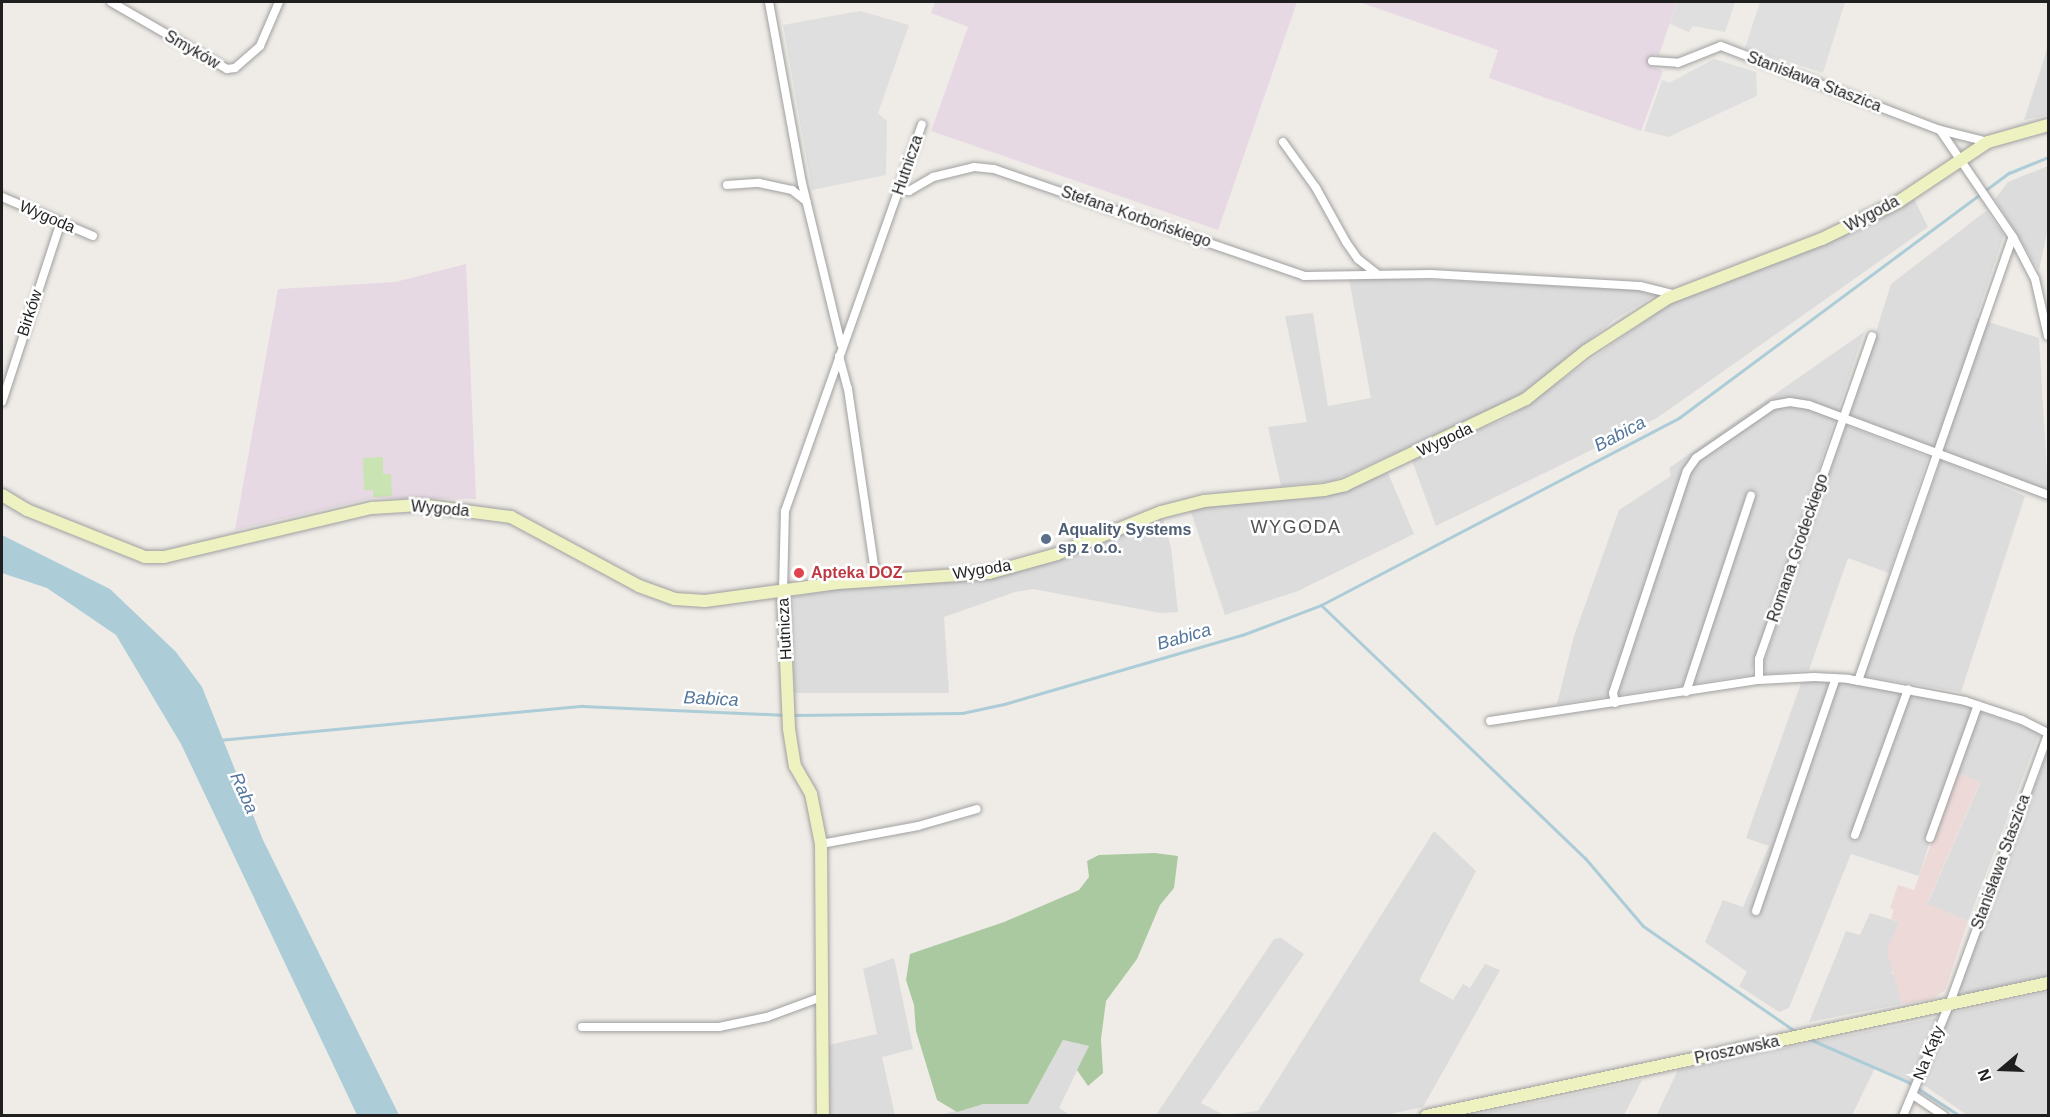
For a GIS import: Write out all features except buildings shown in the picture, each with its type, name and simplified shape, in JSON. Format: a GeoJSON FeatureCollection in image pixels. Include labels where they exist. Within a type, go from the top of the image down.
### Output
{"type":"FeatureCollection","features":[{"type":"Feature","properties":{"kind":"street","name":"Smyków"},"geometry":{"type":"LineString","coordinates":[[111,2],[226,69],[235,68],[260,46],[279,2]]}},
{"type":"Feature","properties":{"kind":"street"},"geometry":{"type":"LineString","coordinates":[[769,2],[806,201],[842,346]]}},
{"type":"Feature","properties":{"kind":"street","name":"Stanisława Staszica"},"geometry":{"type":"LineString","coordinates":[[1652,61],[1678,63],[1721,46],[1940,130],[1988,142]]}},
{"type":"Feature","properties":{"kind":"street","name":"Hutnicza"},"geometry":{"type":"LineString","coordinates":[[823,1116],[821,844],[811,794],[795,766],[789,729],[783,591],[785,511],[922,125]]}},
{"type":"Feature","properties":{"kind":"street"},"geometry":{"type":"LineString","coordinates":[[1963,160],[1988,142],[2049,125]]}},
{"type":"Feature","properties":{"kind":"street"},"geometry":{"type":"LineString","coordinates":[[1940,130],[1963,160],[2013,237],[2035,279],[2049,336]]}},
{"type":"Feature","properties":{"kind":"street"},"geometry":{"type":"LineString","coordinates":[[1283,142],[1316,188],[1358,259],[1376,273]]}},
{"type":"Feature","properties":{"kind":"street","name":"Wygoda"},"geometry":{"type":"LineString","coordinates":[[2,495],[27,510],[145,557],[164,556],[358,511],[420,505],[511,517],[639,586],[675,599],[727,600],[876,579],[988,573],[1057,554],[1161,512],[1204,501],[1324,490],[1345,485],[1526,399],[1595,345],[1676,294],[1841,230],[1898,202],[1963,160]]}},
{"type":"Feature","properties":{"kind":"street","name":"Stefana Korbońskiego"},"geometry":{"type":"LineString","coordinates":[[899,190],[909,191],[933,177],[975,167],[994,169],[1170,227],[1277,269],[1304,276],[1376,273],[1640,286],[1676,294]]}},
{"type":"Feature","properties":{"kind":"street"},"geometry":{"type":"LineString","coordinates":[[727,185],[759,183],[792,190],[806,201]]}},
{"type":"Feature","properties":{"kind":"street","name":"Wygoda"},"geometry":{"type":"LineString","coordinates":[[2,197],[60,225],[93,236]]}},
{"type":"Feature","properties":{"kind":"street","name":"Birków"},"geometry":{"type":"LineString","coordinates":[[2,402],[60,225]]}},
{"type":"Feature","properties":{"kind":"street"},"geometry":{"type":"LineString","coordinates":[[1858,681],[2013,237]]}},
{"type":"Feature","properties":{"kind":"street","name":"Romana Grodeckiego"},"geometry":{"type":"LineString","coordinates":[[1758,680],[1759,659],[1872,336]]}},
{"type":"Feature","properties":{"kind":"street"},"geometry":{"type":"LineString","coordinates":[[839,356],[848,389],[876,579]]}},
{"type":"Feature","properties":{"kind":"street"},"geometry":{"type":"LineString","coordinates":[[1615,703],[1613,693],[1687,471],[1696,458],[1773,405],[1790,402],[1809,405],[2049,495]]}},
{"type":"Feature","properties":{"kind":"street"},"geometry":{"type":"LineString","coordinates":[[1686,692],[1751,495]]}},
{"type":"Feature","properties":{"kind":"street"},"geometry":{"type":"LineString","coordinates":[[1756,911],[1836,678]]}},
{"type":"Feature","properties":{"kind":"street"},"geometry":{"type":"LineString","coordinates":[[1490,721],[1758,680],[1836,678],[1908,689],[1978,705],[2049,734]]}},
{"type":"Feature","properties":{"kind":"street"},"geometry":{"type":"LineString","coordinates":[[1855,835],[1908,689]]}},
{"type":"Feature","properties":{"kind":"street"},"geometry":{"type":"LineString","coordinates":[[1930,838],[1978,705]]}},
{"type":"Feature","properties":{"kind":"street","name":"Stanisława Staszica"},"geometry":{"type":"LineString","coordinates":[[1953,989],[2049,734]]}},
{"type":"Feature","properties":{"kind":"street"},"geometry":{"type":"LineString","coordinates":[[821,844],[918,826],[977,808]]}},
{"type":"Feature","properties":{"kind":"street","name":"Proszowska"},"geometry":{"type":"LineString","coordinates":[[1426,1116],[2049,983]]}},
{"type":"Feature","properties":{"kind":"street","name":"Na Kąty"},"geometry":{"type":"LineString","coordinates":[[1903,1116],[1949,1005],[1953,989]]}},
{"type":"Feature","properties":{"kind":"street"},"geometry":{"type":"LineString","coordinates":[[582,1027],[719,1027],[767,1017],[821,997]]}},
{"type":"Feature","properties":{"kind":"street"},"geometry":{"type":"LineString","coordinates":[[1915,1090],[1944,1116]]}},
{"type":"Feature","properties":{"kind":"shaded area"},"geometry":{"type":"Polygon","coordinates":[[[935,2],[1297,2],[1218,230],[931,131],[968,27],[931,13],[935,2]]]}},
{"type":"Feature","properties":{"kind":"shaded area"},"geometry":{"type":"Polygon","coordinates":[[[1359,2],[1677,2],[1659,55],[1654,54],[1652,61],[1651,66],[1663,71],[1641,131],[1489,78],[1498,50],[1359,2]]]}},
{"type":"Feature","properties":{"kind":"shaded area"},"geometry":{"type":"Polygon","coordinates":[[[1677,2],[1735,2],[1725,32],[1693,26],[1689,32],[1670,24],[1677,2]]]}},
{"type":"Feature","properties":{"kind":"shaded area"},"geometry":{"type":"Polygon","coordinates":[[[1760,2],[1845,2],[1823,73],[1745,48],[1760,2]]]}},
{"type":"Feature","properties":{"kind":"shaded area"},"geometry":{"type":"Polygon","coordinates":[[[860,11],[909,25],[878,113],[887,121],[886,175],[812,190],[783,25],[860,11]]]}},
{"type":"Feature","properties":{"kind":"shaded area"},"geometry":{"type":"Polygon","coordinates":[[[2048,43],[2048,115],[2024,120],[2044,59],[2048,43]]]}},
{"type":"Feature","properties":{"kind":"shaded area"},"geometry":{"type":"Polygon","coordinates":[[[1714,59],[1756,72],[1757,96],[1668,137],[1644,131],[1662,80],[1669,83],[1714,59]]]}},
{"type":"Feature","properties":{"kind":"shaded area"},"geometry":{"type":"Polygon","coordinates":[[[2048,166],[2048,228],[2039,270],[1995,199],[2008,182],[2048,166]]]}},
{"type":"Feature","properties":{"kind":"shaded area"},"geometry":{"type":"Polygon","coordinates":[[[1914,199],[1928,227],[1657,418],[1436,526],[1411,458],[1509,417],[1675,300],[1855,229],[1914,199]]]}},
{"type":"Feature","properties":{"kind":"shaded area"},"geometry":{"type":"Polygon","coordinates":[[[1986,211],[2004,235],[1976,318],[2039,338],[2048,489],[2030,485],[1850,415],[1891,284],[1986,211]]]}},
{"type":"Feature","properties":{"kind":"shaded area"},"geometry":{"type":"Polygon","coordinates":[[[466,264],[476,499],[372,498],[235,530],[278,289],[395,282],[466,264]]]}},
{"type":"Feature","properties":{"kind":"shaded area"},"geometry":{"type":"Polygon","coordinates":[[[1389,278],[1650,290],[1659,293],[1615,319],[1535,385],[1507,403],[1333,481],[1281,486],[1268,427],[1307,422],[1285,316],[1313,313],[1328,406],[1371,398],[1349,279],[1389,278]]]}},
{"type":"Feature","properties":{"kind":"shaded area"},"geometry":{"type":"Polygon","coordinates":[[[1864,332],[1750,675],[1557,704],[1574,636],[1619,510],[1671,476],[1669,468],[1864,332]]]}},
{"type":"Feature","properties":{"kind":"shaded area"},"geometry":{"type":"Polygon","coordinates":[[[1846,425],[1928,457],[1889,573],[1848,558],[1809,670],[1766,674],[1763,665],[1846,425]]]}},
{"type":"Feature","properties":{"kind":"shaded area"},"geometry":{"type":"Polygon","coordinates":[[[1941,460],[2025,496],[1961,692],[1864,676],[1941,460]]]}},
{"type":"Feature","properties":{"kind":"shaded area"},"geometry":{"type":"Polygon","coordinates":[[[1388,473],[1414,534],[1298,591],[1225,615],[1190,509],[1240,501],[1312,498],[1388,473]]]}},
{"type":"Feature","properties":{"kind":"shaded area"},"geometry":{"type":"Polygon","coordinates":[[[1163,518],[1171,547],[1178,612],[1160,613],[1033,589],[1015,592],[944,617],[949,693],[795,693],[790,597],[858,586],[968,581],[1018,569],[1163,518]]]}},
{"type":"Feature","properties":{"kind":"shaded area"},"geometry":{"type":"Polygon","coordinates":[[[1816,681],[1849,683],[1971,706],[1972,711],[1919,876],[1851,854],[1789,1008],[1779,1012],[1739,986],[1747,972],[1705,942],[1723,900],[1743,907],[1769,846],[1746,838],[1801,683],[1816,681]]]}},
{"type":"Feature","properties":{"kind":"shaded area"},"geometry":{"type":"Polygon","coordinates":[[[1978,711],[2040,732],[1968,921],[1927,905],[1980,783],[1957,773],[1978,711]]]}},
{"type":"Feature","properties":{"kind":"shaded area"},"geometry":{"type":"Polygon","coordinates":[[[2048,751],[2048,976],[1966,994],[1959,989],[2048,751]]]}},
{"type":"Feature","properties":{"kind":"shaded area"},"geometry":{"type":"Polygon","coordinates":[[[1957,773],[1980,782],[1927,904],[1968,921],[1945,990],[1933,999],[1902,1004],[1887,951],[1899,922],[1891,919],[1894,910],[1890,908],[1898,885],[1914,890],[1957,773]]]}},
{"type":"Feature","properties":{"kind":"shaded area"},"geometry":{"type":"Polygon","coordinates":[[[1434,831],[1476,871],[1419,981],[1453,1000],[1463,984],[1470,988],[1485,964],[1500,970],[1423,1107],[1381,1116],[1156,1115],[1274,939],[1281,938],[1304,954],[1201,1103],[1224,1115],[1258,1111],[1434,831]]]}},
{"type":"Feature","properties":{"kind":"shaded area"},"geometry":{"type":"Polygon","coordinates":[[[1870,913],[1899,922],[1892,974],[1895,974],[1902,1004],[1809,1022],[1846,931],[1860,935],[1870,913]]]}},
{"type":"Feature","properties":{"kind":"shaded area"},"geometry":{"type":"Polygon","coordinates":[[[894,958],[913,1049],[882,1057],[895,1115],[830,1115],[829,1045],[877,1034],[863,969],[894,958]]]}},
{"type":"Feature","properties":{"kind":"shaded area"},"geometry":{"type":"Polygon","coordinates":[[[2048,992],[2048,1115],[1967,1115],[1921,1083],[1951,1013],[2048,992]]]}},
{"type":"Feature","properties":{"kind":"shaded area"},"geometry":{"type":"Polygon","coordinates":[[[1938,1017],[1913,1083],[1875,1068],[1852,1115],[1656,1116],[1678,1070],[1938,1017]]]}},
{"type":"Feature","properties":{"kind":"shaded area"},"geometry":{"type":"Polygon","coordinates":[[[1063,1040],[1089,1046],[1059,1108],[1070,1115],[935,1116],[983,1104],[1028,1104],[1063,1040]]]}},
{"type":"Feature","properties":{"kind":"shaded area"},"geometry":{"type":"Polygon","coordinates":[[[1642,1080],[1624,1115],[1473,1115],[1642,1080]]]}},
{"type":"Feature","properties":{"kind":"green space"},"geometry":{"type":"Polygon","coordinates":[[[383,457],[383,474],[391,474],[392,496],[373,497],[373,490],[364,490],[363,458],[383,457]]]}},
{"type":"Feature","properties":{"kind":"green space"},"geometry":{"type":"Polygon","coordinates":[[[1155,853],[1178,856],[1174,888],[1160,905],[1137,959],[1106,1001],[1101,1039],[1103,1073],[1088,1086],[1077,1070],[1089,1046],[1063,1040],[1028,1104],[983,1104],[957,1112],[937,1100],[916,1031],[914,1005],[906,980],[910,954],[1004,922],[1079,890],[1089,877],[1087,861],[1099,855],[1155,853]]]}},
{"type":"Feature","properties":{"kind":"water","name":"Raba"},"geometry":{"type":"Polygon","coordinates":[[[2,535],[110,589],[176,652],[202,687],[263,840],[399,1115],[357,1115],[181,744],[116,635],[47,588],[2,573],[2,535]]]}},
{"type":"Feature","properties":{"kind":"waterway","name":"Babica"},"geometry":{"type":"LineString","coordinates":[[793,715],[962,713],[1004,704],[1242,635],[1321,605],[1680,417],[2009,173],[2048,157]]}},
{"type":"Feature","properties":{"kind":"waterway"},"geometry":{"type":"LineString","coordinates":[[1321,605],[1585,858],[1643,926],[1796,1032]]}},
{"type":"Feature","properties":{"kind":"waterway","name":"Babica"},"geometry":{"type":"LineString","coordinates":[[219,740],[582,706],[786,715]]}},
{"type":"Feature","properties":{"kind":"waterway"},"geometry":{"type":"LineString","coordinates":[[1807,1038],[1908,1082],[1960,1116]]}},
{"type":"Feature","properties":{"kind":"place","name":"Aquality Systems sp z o.o."},"geometry":{"type":"Point","coordinates":[1046,539]}},
{"type":"Feature","properties":{"kind":"place","name":"Apteka DOZ"},"geometry":{"type":"Point","coordinates":[799,573]}},
{"type":"Feature","properties":{"kind":"district","name":"WYGODA"},"geometry":{"type":"Point","coordinates":[1296,527]}}]}
